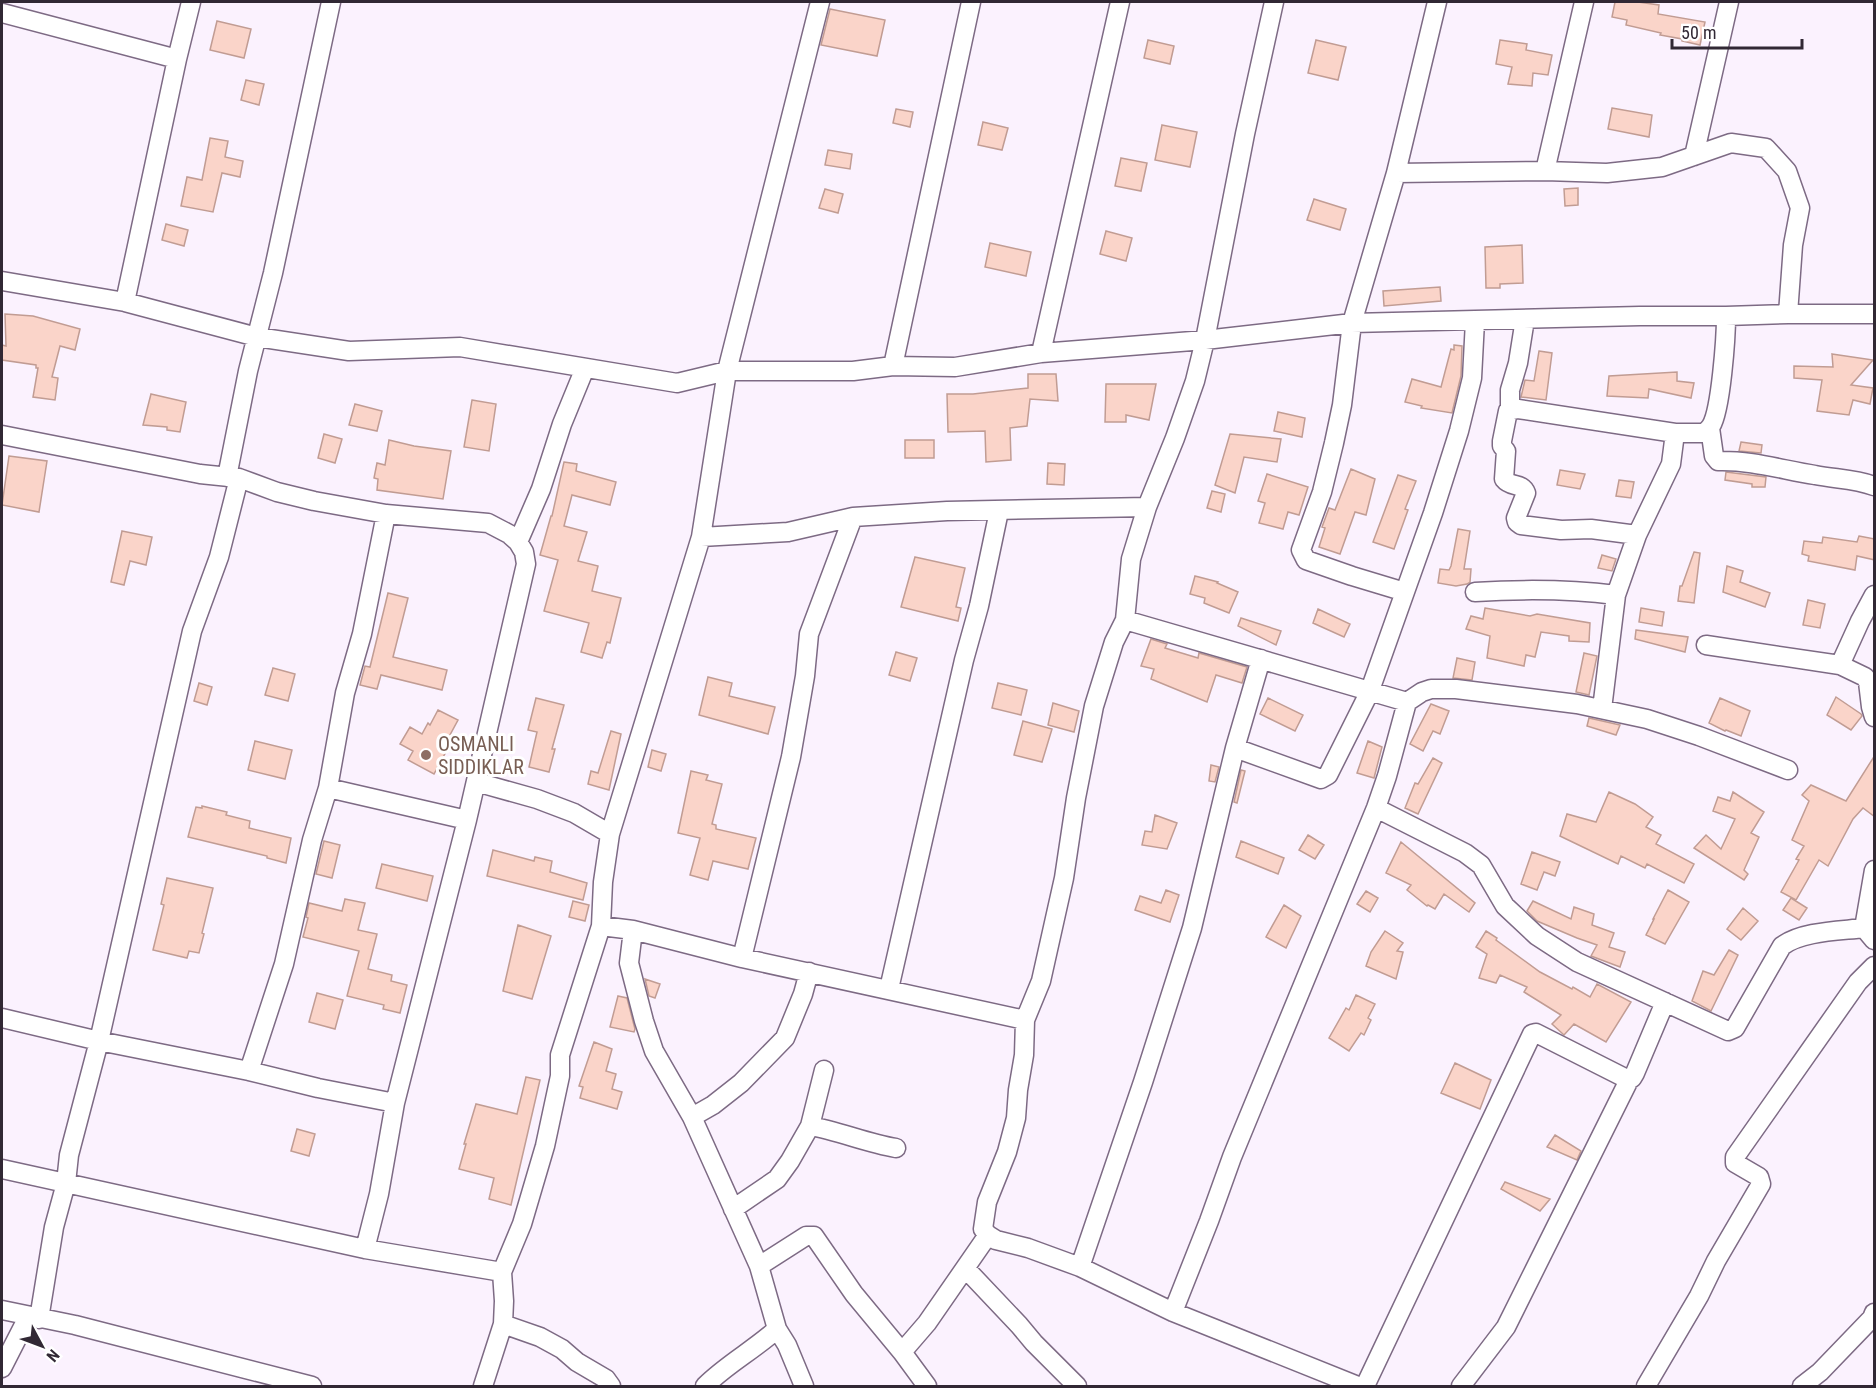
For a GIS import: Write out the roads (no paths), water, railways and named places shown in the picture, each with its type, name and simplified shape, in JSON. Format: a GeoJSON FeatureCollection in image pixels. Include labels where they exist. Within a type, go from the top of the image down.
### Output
{"type":"FeatureCollection","features":[{"type":"Feature","properties":{"kind":"street"},"geometry":{"type":"LineString","coordinates":[[125,302],[191,2]]}},
{"type":"Feature","properties":{"kind":"street"},"geometry":{"type":"LineString","coordinates":[[2,1368],[33,1318],[66,1183],[69,1155],[99,1041],[192,631],[219,557],[257,338],[276,262],[331,2]]}},
{"type":"Feature","properties":{"kind":"street"},"geometry":{"type":"LineString","coordinates":[[483,1386],[503,1324],[502,1272],[522,1224],[545,1146],[560,1076],[560,1055],[600,926],[610,834],[701,537],[727,371],[820,2]]}},
{"type":"Feature","properties":{"kind":"street"},"geometry":{"type":"LineString","coordinates":[[892,366],[971,2]]}},
{"type":"Feature","properties":{"kind":"street"},"geometry":{"type":"LineString","coordinates":[[1041,353],[1119,2]]}},
{"type":"Feature","properties":{"kind":"street"},"geometry":{"type":"LineString","coordinates":[[1273,2],[1195,381],[1147,507],[1131,558],[1125,620],[1114,642],[1094,706],[1076,798],[1064,878],[1041,981],[1025,1020],[1024,1054],[1016,1118],[1007,1152],[987,1202],[983,1229],[996,1240],[1028,1248],[1080,1267],[1173,1312],[1358,1386]]}},
{"type":"Feature","properties":{"kind":"street"},"geometry":{"type":"LineString","coordinates":[[1405,592],[1306,560],[1301,550],[1322,492],[1342,405],[1352,323],[1396,173],[1437,2]]}},
{"type":"Feature","properties":{"kind":"street"},"geometry":{"type":"LineString","coordinates":[[1545,171],[1584,2]]}},
{"type":"Feature","properties":{"kind":"street"},"geometry":{"type":"LineString","coordinates":[[1694,156],[1729,2]]}},
{"type":"Feature","properties":{"kind":"street"},"geometry":{"type":"LineString","coordinates":[[2,13],[177,59]]}},
{"type":"Feature","properties":{"kind":"street"},"geometry":{"type":"LineString","coordinates":[[1396,173],[1545,171],[1607,173],[1662,167],[1731,143],[1766,148],[1787,171],[1800,208],[1793,245],[1788,314]]}},
{"type":"Feature","properties":{"kind":"street"},"geometry":{"type":"LineString","coordinates":[[2,281],[125,302],[257,338],[349,351],[459,347],[678,383],[727,371],[853,371],[892,366],[955,367],[1041,353],[1205,340],[1352,323],[1525,320],[1640,315],[1875,314]]}},
{"type":"Feature","properties":{"kind":"street"},"geometry":{"type":"LineString","coordinates":[[1726,316],[1720,390],[1710,428],[1714,456],[1718,461],[1738,461],[1875,486]]}},
{"type":"Feature","properties":{"kind":"street"},"geometry":{"type":"LineString","coordinates":[[1525,320],[1518,363],[1510,390],[1510,410],[1504,422],[1502,441],[1502,446],[1506,451],[1504,479],[1510,485],[1521,486],[1526,493],[1516,518],[1517,522],[1521,525],[1561,530],[1591,529],[1637,535]]}},
{"type":"Feature","properties":{"kind":"street"},"geometry":{"type":"LineString","coordinates":[[1235,748],[1321,779],[1328,774],[1369,693],[1460,431],[1472,378],[1475,321]]}},
{"type":"Feature","properties":{"kind":"street"},"geometry":{"type":"LineString","coordinates":[[518,542],[541,489],[562,424],[585,368]]}},
{"type":"Feature","properties":{"kind":"street"},"geometry":{"type":"LineString","coordinates":[[1510,410],[1518,409],[1675,433],[1704,433],[1710,428]]}},
{"type":"Feature","properties":{"kind":"street"},"geometry":{"type":"LineString","coordinates":[[1602,709],[1616,595],[1637,535],[1671,464],[1675,433]]}},
{"type":"Feature","properties":{"kind":"street"},"geometry":{"type":"LineString","coordinates":[[2,435],[200,474],[233,477],[295,497],[386,514],[488,523],[509,534],[524,552],[526,564],[476,782],[395,1103],[379,1194],[365,1249]]}},
{"type":"Feature","properties":{"kind":"street"},"geometry":{"type":"LineString","coordinates":[[701,537],[788,532],[853,517],[947,511],[1147,507]]}},
{"type":"Feature","properties":{"kind":"street"},"geometry":{"type":"LineString","coordinates":[[889,989],[962,670],[979,606],[999,511]]}},
{"type":"Feature","properties":{"kind":"street"},"geometry":{"type":"LineString","coordinates":[[249,1071],[284,964],[312,840],[328,788],[345,693],[362,634],[386,514]]}},
{"type":"Feature","properties":{"kind":"street"},"geometry":{"type":"LineString","coordinates":[[742,958],[791,757],[805,676],[809,634],[853,517]]}},
{"type":"Feature","properties":{"kind":"street"},"geometry":{"type":"LineString","coordinates":[[1475,592],[1546,589],[1616,595]]}},
{"type":"Feature","properties":{"kind":"street"},"geometry":{"type":"LineString","coordinates":[[1840,665],[1875,595]]}},
{"type":"Feature","properties":{"kind":"street"},"geometry":{"type":"LineString","coordinates":[[1125,620],[1369,693],[1407,702]]}},
{"type":"Feature","properties":{"kind":"street"},"geometry":{"type":"LineString","coordinates":[[1706,645],[1840,665],[1872,683],[1871,707],[1875,717]]}},
{"type":"Feature","properties":{"kind":"street"},"geometry":{"type":"LineString","coordinates":[[1080,1267],[1192,928],[1235,748],[1261,659]]}},
{"type":"Feature","properties":{"kind":"street"},"geometry":{"type":"LineString","coordinates":[[1173,1312],[1232,1157],[1376,808],[1407,702],[1431,689],[1456,688],[1602,709],[1647,719],[1788,770]]}},
{"type":"Feature","properties":{"kind":"street"},"geometry":{"type":"LineString","coordinates":[[476,782],[537,799],[574,813],[610,834]]}},
{"type":"Feature","properties":{"kind":"street"},"geometry":{"type":"LineString","coordinates":[[328,788],[466,820]]}},
{"type":"Feature","properties":{"kind":"street"},"geometry":{"type":"LineString","coordinates":[[1376,808],[1465,853],[1480,865],[1506,906],[1537,936],[1577,962],[1728,1031],[1736,1028],[1782,946],[1792,939],[1827,932],[1869,934],[1875,870]]}},
{"type":"Feature","properties":{"kind":"street"},"geometry":{"type":"LineString","coordinates":[[600,926],[633,930],[742,958],[1025,1020]]}},
{"type":"Feature","properties":{"kind":"street"},"geometry":{"type":"LineString","coordinates":[[633,930],[629,963],[654,1051],[692,1117],[759,1266],[777,1329],[787,1345],[804,1386]]}},
{"type":"Feature","properties":{"kind":"street"},"geometry":{"type":"LineString","coordinates":[[1646,1386],[1761,1184],[1759,1177],[1735,1163],[1735,1158],[1858,982],[1875,966]]}},
{"type":"Feature","properties":{"kind":"street"},"geometry":{"type":"LineString","coordinates":[[692,1117],[713,1105],[741,1083],[784,1038],[802,994],[808,972]]}},
{"type":"Feature","properties":{"kind":"street"},"geometry":{"type":"LineString","coordinates":[[1461,1386],[1506,1327],[1629,1080],[1635,1073],[1665,1002]]}},
{"type":"Feature","properties":{"kind":"street"},"geometry":{"type":"LineString","coordinates":[[2,1018],[99,1041],[395,1103]]}},
{"type":"Feature","properties":{"kind":"street"},"geometry":{"type":"LineString","coordinates":[[1365,1386],[1532,1034],[1536,1033],[1629,1080]]}},
{"type":"Feature","properties":{"kind":"street"},"geometry":{"type":"LineString","coordinates":[[733,1209],[777,1179],[790,1161],[810,1126],[824,1070]]}},
{"type":"Feature","properties":{"kind":"street"},"geometry":{"type":"LineString","coordinates":[[810,1126],[896,1148]]}},
{"type":"Feature","properties":{"kind":"street"},"geometry":{"type":"LineString","coordinates":[[2,1169],[365,1249],[502,1272]]}},
{"type":"Feature","properties":{"kind":"street"},"geometry":{"type":"LineString","coordinates":[[902,1352],[927,1323],[988,1235]]}},
{"type":"Feature","properties":{"kind":"street"},"geometry":{"type":"LineString","coordinates":[[759,1266],[806,1236],[814,1236],[854,1294],[927,1386]]}},
{"type":"Feature","properties":{"kind":"street"},"geometry":{"type":"LineString","coordinates":[[966,1269],[1077,1386]]}},
{"type":"Feature","properties":{"kind":"street"},"geometry":{"type":"LineString","coordinates":[[2,1310],[75,1325],[312,1386]]}},
{"type":"Feature","properties":{"kind":"street"},"geometry":{"type":"LineString","coordinates":[[1802,1386],[1820,1372],[1875,1313]]}},
{"type":"Feature","properties":{"kind":"street"},"geometry":{"type":"LineString","coordinates":[[503,1324],[540,1337],[555,1345],[577,1362],[606,1378],[611,1386]]}},
{"type":"Feature","properties":{"kind":"street"},"geometry":{"type":"LineString","coordinates":[[705,1386],[777,1329]]}},
{"type":"Feature","properties":{"kind":"place","name":"OSMANLI SIDDIKLAR"},"geometry":{"type":"Point","coordinates":[426,755]}}]}
